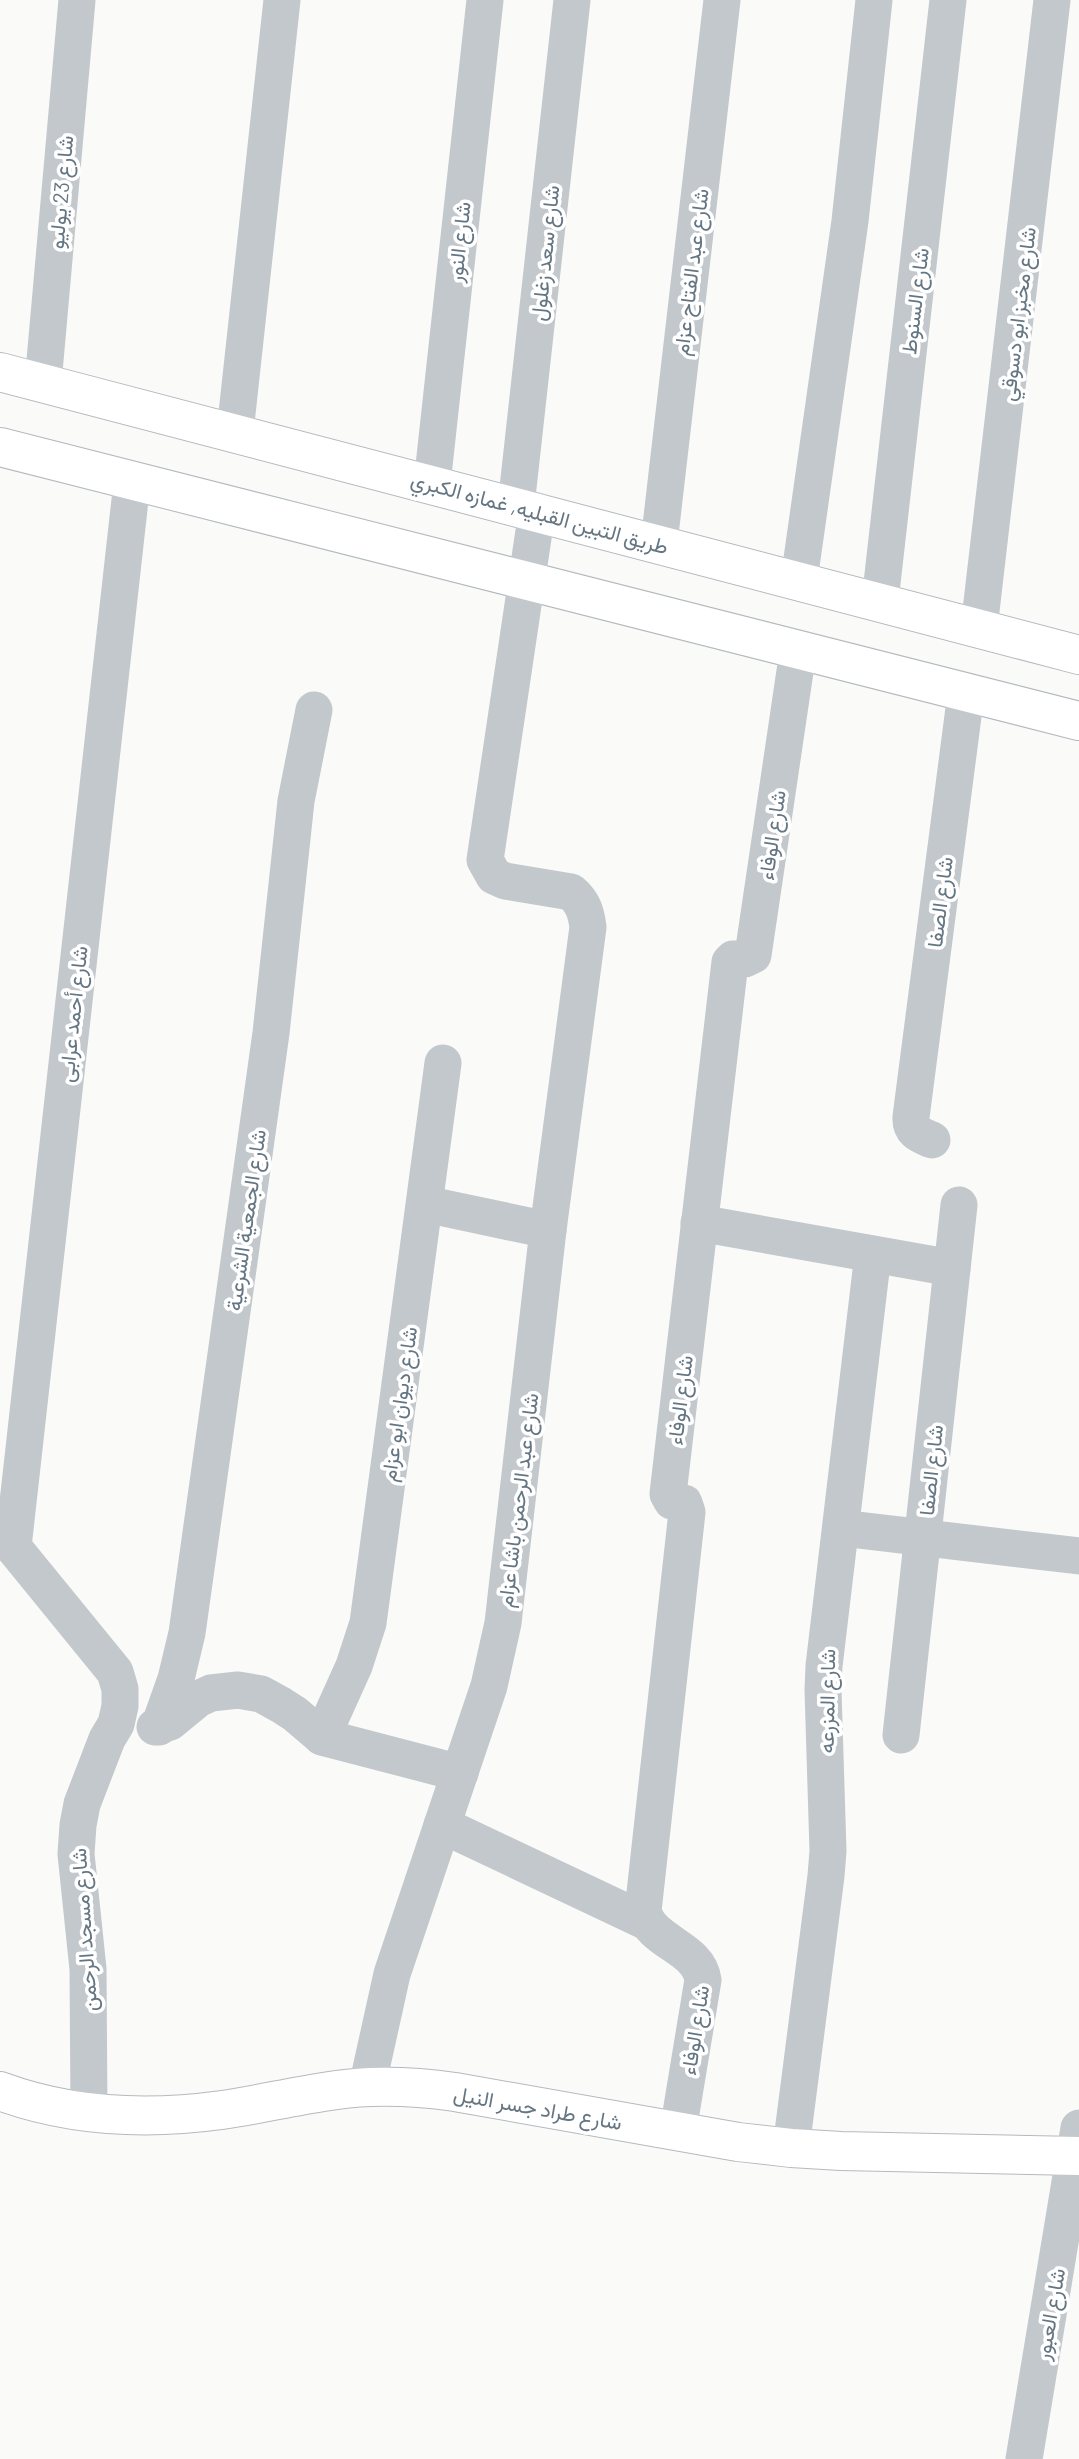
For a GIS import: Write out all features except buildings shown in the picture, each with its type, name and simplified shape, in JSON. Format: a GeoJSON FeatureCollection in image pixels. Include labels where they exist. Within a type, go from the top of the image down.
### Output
{"type":"FeatureCollection","features":[{"type":"Feature","properties":{"kind":"street","name":"شارع 23 يوليو"},"geometry":{"type":"LineString","coordinates":[[43,383],[77,0]]}},
{"type":"Feature","properties":{"kind":"street"},"geometry":{"type":"LineString","coordinates":[[235,432],[282,0]]}},
{"type":"Feature","properties":{"kind":"street","name":"شارع النور"},"geometry":{"type":"LineString","coordinates":[[432,484],[485,0]]}},
{"type":"Feature","properties":{"kind":"street","name":"شارع سعد زغلول"},"geometry":{"type":"LineString","coordinates":[[572,0],[526,509],[526,581],[485,860],[494,876],[505,881],[571,892],[579,899]]}},
{"type":"Feature","properties":{"kind":"street","name":"شارع عبد الفتاح عزام"},"geometry":{"type":"LineString","coordinates":[[659,543],[722,0]]}},
{"type":"Feature","properties":{"kind":"street"},"geometry":{"type":"LineString","coordinates":[[799,580],[850,221],[874,0]]}},
{"type":"Feature","properties":{"kind":"street","name":"شارع السنوط"},"geometry":{"type":"LineString","coordinates":[[880,601],[948,0]]}},
{"type":"Feature","properties":{"kind":"street","name":"شارع مخبز ابو دسوقي"},"geometry":{"type":"LineString","coordinates":[[979,628],[1052,0]]}},
{"type":"Feature","properties":{"kind":"street","name":"طريق التبين القبليه, غمازه الكبري"},"geometry":{"type":"LineString","coordinates":[[0,372],[1079,655]]}},
{"type":"Feature","properties":{"kind":"street"},"geometry":{"type":"LineString","coordinates":[[0,447],[1079,721]]}},
{"type":"Feature","properties":{"kind":"street","name":"شارع أحمد عرابى"},"geometry":{"type":"LineString","coordinates":[[6,1542],[132,482]]}},
{"type":"Feature","properties":{"kind":"street","name":"شارع الوفاء"},"geometry":{"type":"LineString","coordinates":[[678,2131],[703,1980],[702,1972],[695,1961],[645,1921],[643,1904],[687,1512],[684,1503],[673,1501],[668,1494],[730,962],[753,955],[797,651]]}},
{"type":"Feature","properties":{"kind":"street","name":"شارع الصفا"},"geometry":{"type":"LineString","coordinates":[[932,1140],[913,1130],[911,1117],[966,693]]}},
{"type":"Feature","properties":{"kind":"street","name":"شارع الجمعية الشرعية"},"geometry":{"type":"LineString","coordinates":[[159,1727],[176,1679],[187,1633],[271,1033],[296,801],[314,710]]}},
{"type":"Feature","properties":{"kind":"street","name":"شارع عبد الرحمن باشا عزام"},"geometry":{"type":"LineString","coordinates":[[367,2087],[392,1974],[489,1686],[503,1623],[548,1230],[588,927],[586,912],[579,899]]}},
{"type":"Feature","properties":{"kind":"street","name":"شارع ديوان ابو عزام"},"geometry":{"type":"LineString","coordinates":[[322,1737],[354,1665],[368,1623],[443,1063]]}},
{"type":"Feature","properties":{"kind":"street"},"geometry":{"type":"LineString","coordinates":[[425,1204],[548,1230]]}},
{"type":"Feature","properties":{"kind":"street","name":"شارع الصفا"},"geometry":{"type":"LineString","coordinates":[[901,1735],[959,1205]]}},
{"type":"Feature","properties":{"kind":"street"},"geometry":{"type":"LineString","coordinates":[[699,1223],[952,1268]]}},
{"type":"Feature","properties":{"kind":"street","name":"شارع المزرعه"},"geometry":{"type":"LineString","coordinates":[[790,2148],[827,1876],[823,1690],[873,1254]]}},
{"type":"Feature","properties":{"kind":"street"},"geometry":{"type":"LineString","coordinates":[[841,1528],[1079,1556]]}},
{"type":"Feature","properties":{"kind":"street","name":"شارع مسجد الرحمن"},"geometry":{"type":"LineString","coordinates":[[6,1542],[115,1672],[120,1689],[116,1724],[107,1739],[82,1804],[78,1825],[76,1854],[88,1969],[89,2112]]}},
{"type":"Feature","properties":{"kind":"street"},"geometry":{"type":"LineString","coordinates":[[116,1724],[159,1727],[170,1722],[198,1699],[211,1693],[238,1690],[261,1694],[281,1705],[322,1737],[460,1773]]}},
{"type":"Feature","properties":{"kind":"street"},"geometry":{"type":"LineString","coordinates":[[442,1825],[645,1921]]}},
{"type":"Feature","properties":{"kind":"street","name":"شارع طراد جسر النيل"},"geometry":{"type":"LineString","coordinates":[[0,2091],[52,2106],[89,2112],[177,2115],[367,2087],[411,2087],[790,2148],[841,2151],[1078,2147]]}},
{"type":"Feature","properties":{"kind":"street","name":"شارع العبور"},"geometry":{"type":"LineString","coordinates":[[1024,2459],[1078,2147]]}}]}
